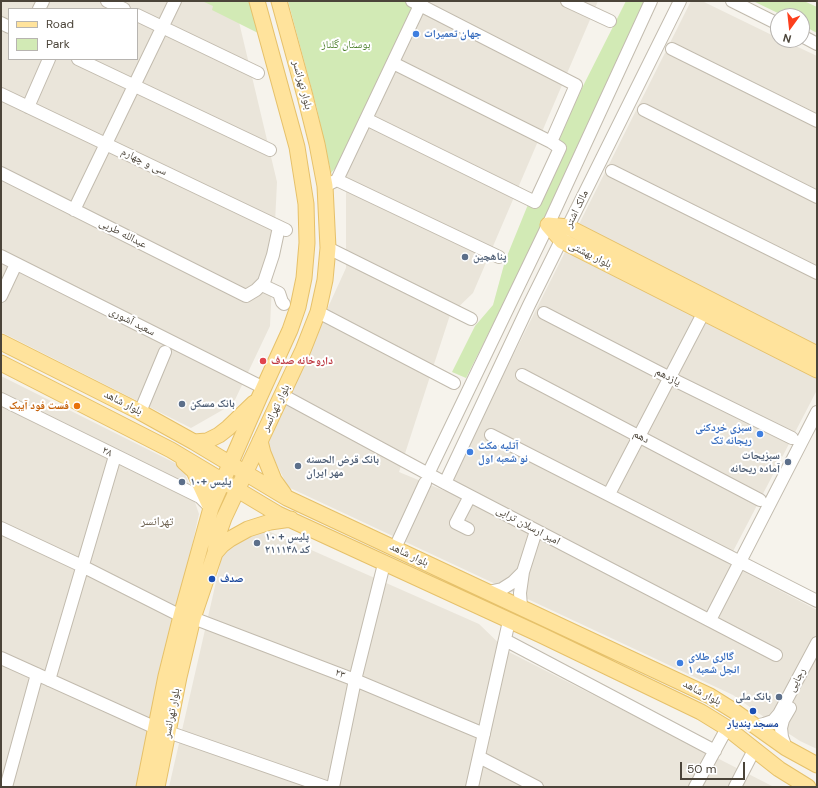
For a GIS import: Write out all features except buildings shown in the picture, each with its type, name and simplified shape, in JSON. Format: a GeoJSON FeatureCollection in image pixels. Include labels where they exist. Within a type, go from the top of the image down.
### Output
{"type":"FeatureCollection","features":[{"type":"Feature","properties":{"kind":"main road","name":"بلوار تهرانسر"},"geometry":{"type":"LineString","coordinates":[[144,787],[179,677],[187,617],[211,508],[290,330],[298,307],[304,278],[307,243],[305,198],[297,147],[257,1]]}},
{"type":"Feature","properties":{"kind":"main road","name":"بلوار تهرانسر"},"geometry":{"type":"LineString","coordinates":[[187,617],[215,553],[224,518],[295,368],[318,312],[324,280],[328,248],[331,183],[317,144],[279,1]]}},
{"type":"Feature","properties":{"kind":"main road","name":"بلوار بهشتی"},"geometry":{"type":"LineString","coordinates":[[548,225],[707,306],[817,370]]}},
{"type":"Feature","properties":{"kind":"main road","name":"بلوار بهشتی"},"geometry":{"type":"LineString","coordinates":[[707,306],[817,354]]}},
{"type":"Feature","properties":{"kind":"main road","name":"بلوار شاهد"},"geometry":{"type":"LineString","coordinates":[[1,342],[140,412],[194,442],[287,498],[710,696],[786,748],[817,765]]}},
{"type":"Feature","properties":{"kind":"main road","name":"بلوار شاهد"},"geometry":{"type":"LineString","coordinates":[[1,363],[171,450],[284,516],[701,712],[727,728],[779,769],[808,787]]}},
{"type":"Feature","properties":{"kind":"main road"},"geometry":{"type":"LineString","coordinates":[[194,442],[207,441],[219,435],[228,428],[261,393]]}},
{"type":"Feature","properties":{"kind":"main road"},"geometry":{"type":"LineString","coordinates":[[215,553],[230,539],[248,529],[284,516],[287,498],[274,480],[263,453],[260,441]]}},
{"type":"Feature","properties":{"kind":"main road"},"geometry":{"type":"LineString","coordinates":[[171,450],[194,471],[211,508]]}},
{"type":"Feature","properties":{"kind":"main road","name":"بلوار تهرانسر"},"geometry":{"type":"LineString","coordinates":[[156,787],[162,730]]}},
{"type":"Feature","properties":{"kind":"street"},"geometry":{"type":"LineString","coordinates":[[107,1],[122,8]]}},
{"type":"Feature","properties":{"kind":"street"},"geometry":{"type":"LineString","coordinates":[[74,210],[175,1]]}},
{"type":"Feature","properties":{"kind":"street"},"geometry":{"type":"LineString","coordinates":[[567,1],[610,21]]}},
{"type":"Feature","properties":{"kind":"street","name":"مالک اشتر"},"geometry":{"type":"LineString","coordinates":[[395,548],[548,225],[651,1]]}},
{"type":"Feature","properties":{"kind":"street","name":"مالک اشتر"},"geometry":{"type":"LineString","coordinates":[[445,483],[529,305],[680,1]]}},
{"type":"Feature","properties":{"kind":"street"},"geometry":{"type":"LineString","coordinates":[[732,1],[770,20]]}},
{"type":"Feature","properties":{"kind":"street"},"geometry":{"type":"LineString","coordinates":[[499,257],[331,183],[366,119],[393,63],[418,2],[576,85],[551,142]]}},
{"type":"Feature","properties":{"kind":"street"},"geometry":{"type":"LineString","coordinates":[[138,15],[258,73]]}},
{"type":"Feature","properties":{"kind":"street"},"geometry":{"type":"LineString","coordinates":[[672,49],[817,120]]}},
{"type":"Feature","properties":{"kind":"street"},"geometry":{"type":"LineString","coordinates":[[28,107],[49,60]]}},
{"type":"Feature","properties":{"kind":"street"},"geometry":{"type":"LineString","coordinates":[[80,60],[270,150]]}},
{"type":"Feature","properties":{"kind":"street"},"geometry":{"type":"LineString","coordinates":[[366,119],[536,202],[560,148],[551,142],[393,63]]}},
{"type":"Feature","properties":{"kind":"street","name":"سی و چهارم"},"geometry":{"type":"LineString","coordinates":[[2,95],[283,229],[262,285]]}},
{"type":"Feature","properties":{"kind":"street"},"geometry":{"type":"LineString","coordinates":[[644,110],[817,197]]}},
{"type":"Feature","properties":{"kind":"street"},"geometry":{"type":"LineString","coordinates":[[612,170],[817,273]]}},
{"type":"Feature","properties":{"kind":"street","name":"عبدالله طربی"},"geometry":{"type":"LineString","coordinates":[[1,173],[246,296],[262,285]]}},
{"type":"Feature","properties":{"kind":"street"},"geometry":{"type":"LineString","coordinates":[[328,248],[471,319]]}},
{"type":"Feature","properties":{"kind":"street","name":"سعید آشوری"},"geometry":{"type":"LineString","coordinates":[[1,256],[261,393]]}},
{"type":"Feature","properties":{"kind":"street"},"geometry":{"type":"LineString","coordinates":[[1,296],[16,264]]}},
{"type":"Feature","properties":{"kind":"street"},"geometry":{"type":"LineString","coordinates":[[262,285],[279,293],[284,304]]}},
{"type":"Feature","properties":{"kind":"street"},"geometry":{"type":"LineString","coordinates":[[609,494],[707,306]]}},
{"type":"Feature","properties":{"kind":"street"},"geometry":{"type":"LineString","coordinates":[[318,312],[454,383]]}},
{"type":"Feature","properties":{"kind":"street","name":"یازدهم"},"geometry":{"type":"LineString","coordinates":[[544,313],[670,378],[792,438]]}},
{"type":"Feature","properties":{"kind":"street"},"geometry":{"type":"LineString","coordinates":[[140,412],[166,352]]}},
{"type":"Feature","properties":{"kind":"street","name":"دهم"},"geometry":{"type":"LineString","coordinates":[[522,376],[760,500]]}},
{"type":"Feature","properties":{"kind":"street","name":"امیر ارسلان ترابی"},"geometry":{"type":"LineString","coordinates":[[282,395],[427,479],[445,483],[776,655]]}},
{"type":"Feature","properties":{"kind":"street","name":"۲۸"},"geometry":{"type":"LineString","coordinates":[[1,399],[200,497],[211,508]]}},
{"type":"Feature","properties":{"kind":"street"},"geometry":{"type":"LineString","coordinates":[[710,620],[817,412]]}},
{"type":"Feature","properties":{"kind":"street"},"geometry":{"type":"LineString","coordinates":[[491,435],[817,601]]}},
{"type":"Feature","properties":{"kind":"street"},"geometry":{"type":"LineString","coordinates":[[49,680],[115,456]]}},
{"type":"Feature","properties":{"kind":"street"},"geometry":{"type":"LineString","coordinates":[[468,529],[456,523],[470,496]]}},
{"type":"Feature","properties":{"kind":"street","name":"۲۳"},"geometry":{"type":"LineString","coordinates":[[1,528],[187,617],[355,680],[484,734]]}},
{"type":"Feature","properties":{"kind":"street"},"geometry":{"type":"LineString","coordinates":[[521,607],[520,593],[523,572],[536,531]]}},
{"type":"Feature","properties":{"kind":"street"},"geometry":{"type":"LineString","coordinates":[[333,787],[355,680],[384,564]]}},
{"type":"Feature","properties":{"kind":"street"},"geometry":{"type":"LineString","coordinates":[[488,592],[502,589],[514,582],[523,572]]}},
{"type":"Feature","properties":{"kind":"street"},"geometry":{"type":"LineString","coordinates":[[472,787],[509,621]]}},
{"type":"Feature","properties":{"kind":"street"},"geometry":{"type":"LineString","coordinates":[[504,640],[715,751]]}},
{"type":"Feature","properties":{"kind":"street","name":"رجایی"},"geometry":{"type":"LineString","coordinates":[[754,726],[773,721],[779,714],[817,643]]}},
{"type":"Feature","properties":{"kind":"street"},"geometry":{"type":"LineString","coordinates":[[1,658],[162,730],[322,786]]}},
{"type":"Feature","properties":{"kind":"street","name":"رجایی"},"geometry":{"type":"LineString","coordinates":[[786,748],[782,737],[781,728],[783,720],[817,658]]}},
{"type":"Feature","properties":{"kind":"street"},"geometry":{"type":"LineString","coordinates":[[6,787],[37,674]]}},
{"type":"Feature","properties":{"kind":"street"},"geometry":{"type":"LineString","coordinates":[[695,787],[727,728]]}},
{"type":"Feature","properties":{"kind":"street"},"geometry":{"type":"LineString","coordinates":[[735,787],[754,750]]}},
{"type":"Feature","properties":{"kind":"street"},"geometry":{"type":"LineString","coordinates":[[479,757],[537,787]]}},
{"type":"Feature","properties":{"kind":"shaded area"},"geometry":{"type":"Polygon","coordinates":[[[1,1],[234,1],[277,182],[270,326],[233,404],[191,428],[1,332],[1,1]]]}},
{"type":"Feature","properties":{"kind":"shaded area"},"geometry":{"type":"Polygon","coordinates":[[[424,1],[598,1],[473,293],[450,315],[399,472],[445,491],[691,1],[702,1],[770,34],[770,48],[800,48],[817,56],[817,390],[727,563],[817,610],[817,749],[800,741],[733,695],[288,487],[266,443],[346,268],[346,173],[424,1]]]}},
{"type":"Feature","properties":{"kind":"shaded area"},"geometry":{"type":"Polygon","coordinates":[[[1,376],[183,467],[199,514],[139,787],[1,787],[1,376]]]}},
{"type":"Feature","properties":{"kind":"shaded area"},"geometry":{"type":"Polygon","coordinates":[[[266,530],[479,624],[507,651],[774,787],[169,787],[224,547],[266,530]]]}},
{"type":"Feature","properties":{"kind":"green space"},"geometry":{"type":"Polygon","coordinates":[[[202,1],[250,1],[260,34],[212,10],[213,6],[202,1]]]}},
{"type":"Feature","properties":{"kind":"green space","name":"بوستان گلناز"},"geometry":{"type":"Polygon","coordinates":[[[288,1],[406,1],[414,4],[339,164],[331,173],[317,109],[288,1]]]}},
{"type":"Feature","properties":{"kind":"green space"},"geometry":{"type":"Polygon","coordinates":[[[626,1],[644,1],[544,223],[466,378],[452,372],[475,326],[493,305],[505,261],[527,207],[580,92],[626,1]]]}},
{"type":"Feature","properties":{"kind":"green space"},"geometry":{"type":"Polygon","coordinates":[[[753,1],[804,1],[817,7],[817,33],[810,29],[810,8],[770,8],[770,9],[753,1]]]}},
{"type":"Feature","properties":{"kind":"place","name":"جهان تعمیرات"},"geometry":{"type":"Point","coordinates":[416,34]}},
{"type":"Feature","properties":{"kind":"place","name":"پناهچین"},"geometry":{"type":"Point","coordinates":[465,257]}},
{"type":"Feature","properties":{"kind":"place","name":"داروخانه صدف"},"geometry":{"type":"Point","coordinates":[263,361]}},
{"type":"Feature","properties":{"kind":"place","name":"بانک مسکن"},"geometry":{"type":"Point","coordinates":[182,404]}},
{"type":"Feature","properties":{"kind":"place","name":"فست فود آیبک"},"geometry":{"type":"Point","coordinates":[77,406]}},
{"type":"Feature","properties":{"kind":"place","name":"سبزی خردکنی ریجانه تک"},"geometry":{"type":"Point","coordinates":[760,434]}},
{"type":"Feature","properties":{"kind":"place","name":"آتلیه مکث نو شعبه اول"},"geometry":{"type":"Point","coordinates":[470,452]}},
{"type":"Feature","properties":{"kind":"place","name":"سبزیجات آماده ریحانه"},"geometry":{"type":"Point","coordinates":[788,462]}},
{"type":"Feature","properties":{"kind":"place","name":"بانک قرض الحسنه مهر ایران"},"geometry":{"type":"Point","coordinates":[298,466]}},
{"type":"Feature","properties":{"kind":"place","name":"پلیس +۱۰"},"geometry":{"type":"Point","coordinates":[182,482]}},
{"type":"Feature","properties":{"kind":"place","name":"پلیس + ۱۰ کد ۲۱۱۱۴۸"},"geometry":{"type":"Point","coordinates":[257,543]}},
{"type":"Feature","properties":{"kind":"place","name":"صدف"},"geometry":{"type":"Point","coordinates":[212,579]}},
{"type":"Feature","properties":{"kind":"place","name":"گالری طلای انجل شعبه ۱"},"geometry":{"type":"Point","coordinates":[680,663]}},
{"type":"Feature","properties":{"kind":"place","name":"بانک ملی"},"geometry":{"type":"Point","coordinates":[779,697]}},
{"type":"Feature","properties":{"kind":"place","name":"مسجد پندیار"},"geometry":{"type":"Point","coordinates":[753,711]}},
{"type":"Feature","properties":{"kind":"district","name":"تهرانسر"},"geometry":{"type":"Point","coordinates":[157,522]}}]}
